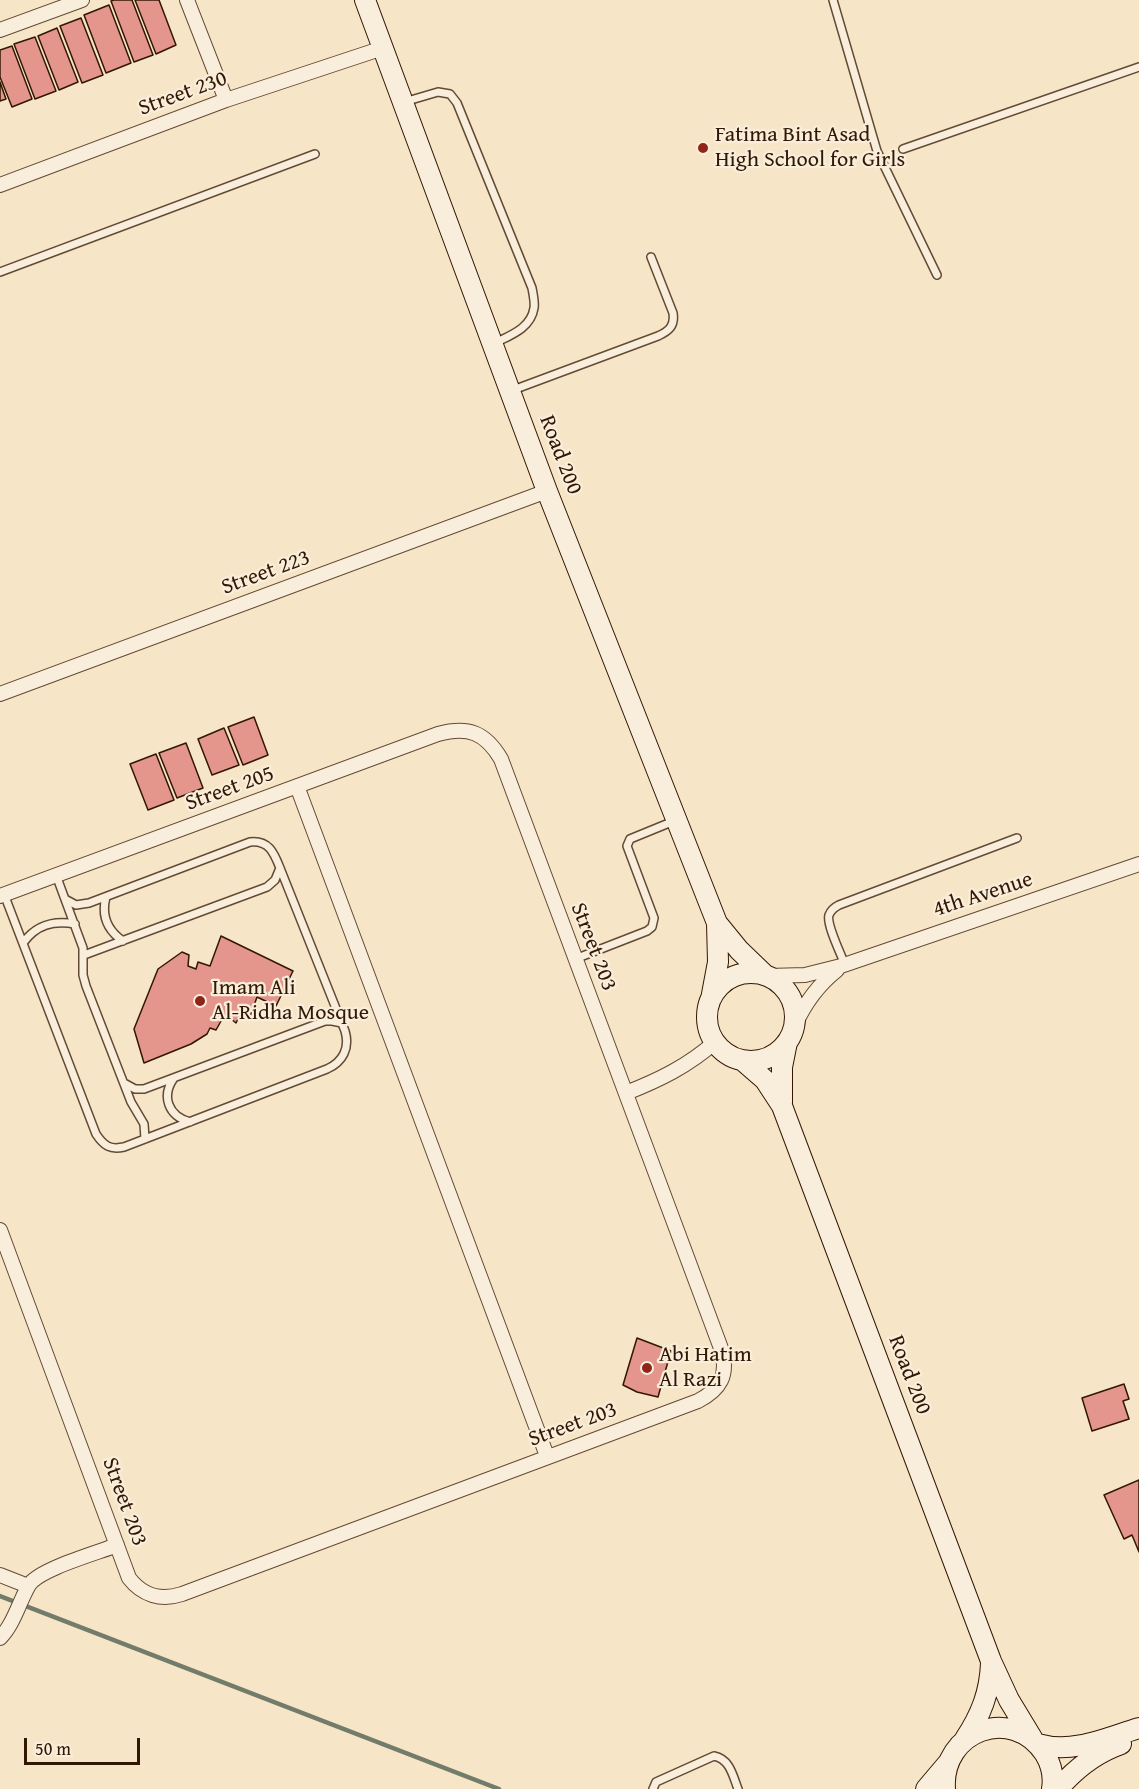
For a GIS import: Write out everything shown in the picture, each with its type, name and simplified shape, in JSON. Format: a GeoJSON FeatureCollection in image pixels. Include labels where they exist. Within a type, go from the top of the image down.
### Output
{"type":"FeatureCollection","features":[{"type":"Feature","properties":{"kind":"main road","name":"Road 200"},"geometry":{"type":"LineString","coordinates":[[366,0],[547,491],[717,923],[740,950],[767,975]]}},
{"type":"Feature","properties":{"kind":"main road","name":"Road 200"},"geometry":{"type":"LineString","coordinates":[[710,1000],[718,962],[717,923]]}},
{"type":"Feature","properties":{"kind":"main road"},"geometry":{"type":"LineString","coordinates":[[747,972],[767,975],[785,987],[791,996],[794,1005],[791,1034],[772,1055],[762,1059],[742,1060],[727,1053],[715,1042],[707,1022],[707,1010],[716,989],[735,975],[747,972]]}},
{"type":"Feature","properties":{"kind":"main road","name":"Road 200"},"geometry":{"type":"LineString","coordinates":[[782,1106],[782,1067],[791,1034]]}},
{"type":"Feature","properties":{"kind":"main road","name":"Road 200"},"geometry":{"type":"LineString","coordinates":[[742,1060],[765,1080],[782,1106],[991,1661],[1010,1700],[1049,1761],[1053,1781],[1052,1789]]}},
{"type":"Feature","properties":{"kind":"main road","name":"Road 200"},"geometry":{"type":"LineString","coordinates":[[926,1789],[948,1763],[982,1710],[987,1694],[991,1661]]}},
{"type":"Feature","properties":{"kind":"main road"},"geometry":{"type":"LineString","coordinates":[[965,1739],[991,1728],[1005,1728],[1019,1731],[1035,1741],[1058,1748],[1078,1746],[1139,1728]]}},
{"type":"Feature","properties":{"kind":"main road"},"geometry":{"type":"LineString","coordinates":[[1058,1789],[1091,1758],[1139,1739]]}},
{"type":"Feature","properties":{"kind":"main road"},"geometry":{"type":"LineString","coordinates":[[945,1789],[944,1778],[948,1763]]}},
{"type":"Feature","properties":{"kind":"street"},"geometry":{"type":"LineString","coordinates":[[0,30],[82,0]]}},
{"type":"Feature","properties":{"kind":"street"},"geometry":{"type":"LineString","coordinates":[[187,0],[226,100]]}},
{"type":"Feature","properties":{"kind":"street","name":"Street 230"},"geometry":{"type":"LineString","coordinates":[[0,185],[226,100],[383,48]]}},
{"type":"Feature","properties":{"kind":"street","name":"Street 223"},"geometry":{"type":"LineString","coordinates":[[0,694],[547,491]]}},
{"type":"Feature","properties":{"kind":"street","name":"Street 205"},"geometry":{"type":"LineString","coordinates":[[2,895],[438,734],[452,730],[476,733]]}},
{"type":"Feature","properties":{"kind":"street","name":"Street 203"},"geometry":{"type":"LineString","coordinates":[[1,1237],[129,1578],[135,1585],[151,1595],[174,1597],[710,1395],[718,1386],[723,1374],[725,1363],[722,1351],[501,759],[495,749],[476,733]]}},
{"type":"Feature","properties":{"kind":"street"},"geometry":{"type":"LineString","coordinates":[[297,786],[547,1456]]}},
{"type":"Feature","properties":{"kind":"street","name":"4th Avenue"},"geometry":{"type":"LineString","coordinates":[[767,975],[805,975],[843,965],[1139,864]]}},
{"type":"Feature","properties":{"kind":"street","name":"4th Avenue"},"geometry":{"type":"LineString","coordinates":[[791,1034],[803,1008],[814,993],[843,965]]}},
{"type":"Feature","properties":{"kind":"street"},"geometry":{"type":"LineString","coordinates":[[626,1093],[669,1075],[715,1042]]}},
{"type":"Feature","properties":{"kind":"street"},"geometry":{"type":"LineString","coordinates":[[0,1638],[8,1629],[27,1590],[38,1576],[117,1545]]}},
{"type":"Feature","properties":{"kind":"street"},"geometry":{"type":"LineString","coordinates":[[0,1575],[27,1590]]}},
{"type":"Feature","properties":{"kind":"lane"},"geometry":{"type":"LineString","coordinates":[[833,0],[878,150],[937,275]]}},
{"type":"Feature","properties":{"kind":"lane"},"geometry":{"type":"LineString","coordinates":[[903,149],[1139,66]]}},
{"type":"Feature","properties":{"kind":"lane"},"geometry":{"type":"LineString","coordinates":[[403,102],[438,92],[450,94],[457,103],[532,288],[534,307],[522,330],[493,344]]}},
{"type":"Feature","properties":{"kind":"lane"},"geometry":{"type":"LineString","coordinates":[[0,272],[315,154]]}},
{"type":"Feature","properties":{"kind":"lane"},"geometry":{"type":"LineString","coordinates":[[510,391],[667,332],[673,323],[674,313],[651,257]]}},
{"type":"Feature","properties":{"kind":"lane"},"geometry":{"type":"LineString","coordinates":[[575,959],[652,927],[654,918],[627,842],[677,820]]}},
{"type":"Feature","properties":{"kind":"lane"},"geometry":{"type":"LineString","coordinates":[[843,965],[828,920],[832,909],[1017,838]]}},
{"type":"Feature","properties":{"kind":"lane"},"geometry":{"type":"LineString","coordinates":[[2,895],[96,1134],[104,1145],[116,1149],[145,1139],[334,1066],[340,1061],[345,1052],[347,1038],[270,847],[261,842],[250,842],[82,905],[76,905],[65,899]]}},
{"type":"Feature","properties":{"kind":"lane"},"geometry":{"type":"LineString","coordinates":[[84,955],[267,887],[275,880],[280,868]]}},
{"type":"Feature","properties":{"kind":"lane"},"geometry":{"type":"LineString","coordinates":[[56,875],[83,948],[83,975],[86,986],[123,1083],[144,1124],[145,1139]]}},
{"type":"Feature","properties":{"kind":"lane"},"geometry":{"type":"LineString","coordinates":[[106,897],[104,905],[106,922],[110,930],[123,941]]}},
{"type":"Feature","properties":{"kind":"lane"},"geometry":{"type":"LineString","coordinates":[[23,944],[29,936],[46,925],[55,922],[75,924]]}},
{"type":"Feature","properties":{"kind":"lane"},"geometry":{"type":"LineString","coordinates":[[123,1083],[135,1089],[144,1089],[325,1021],[332,1020],[342,1023]]}},
{"type":"Feature","properties":{"kind":"lane"},"geometry":{"type":"LineString","coordinates":[[174,1078],[167,1091],[168,1105],[177,1116],[190,1122]]}},
{"type":"Feature","properties":{"kind":"lane"},"geometry":{"type":"LineString","coordinates":[[653,1789],[656,1782],[714,1756],[728,1763],[738,1789]]}},
{"type":"Feature","properties":{"kind":"building"},"geometry":{"type":"Polygon","coordinates":[[[132,0],[153,55],[134,62],[111,1],[132,0]]]}},
{"type":"Feature","properties":{"kind":"building"},"geometry":{"type":"Polygon","coordinates":[[[135,0],[159,0],[176,45],[156,54],[135,0]]]}},
{"type":"Feature","properties":{"kind":"building"},"geometry":{"type":"Polygon","coordinates":[[[109,5],[131,63],[106,73],[84,15],[109,5]]]}},
{"type":"Feature","properties":{"kind":"building"},"geometry":{"type":"Polygon","coordinates":[[[81,18],[103,75],[82,83],[60,26],[81,18]]]}},
{"type":"Feature","properties":{"kind":"building"},"geometry":{"type":"Polygon","coordinates":[[[57,28],[78,82],[59,90],[38,36],[57,28]]]}},
{"type":"Feature","properties":{"kind":"building"},"geometry":{"type":"Polygon","coordinates":[[[35,37],[56,91],[35,99],[14,44],[35,37]]]}},
{"type":"Feature","properties":{"kind":"building"},"geometry":{"type":"Polygon","coordinates":[[[12,46],[32,99],[12,107],[0,77],[0,50],[12,46]]]}},
{"type":"Feature","properties":{"kind":"building"},"geometry":{"type":"Polygon","coordinates":[[[0,82],[6,99],[0,101],[0,82]]]}},
{"type":"Feature","properties":{"kind":"building"},"geometry":{"type":"Polygon","coordinates":[[[254,717],[268,755],[243,765],[228,727],[254,717]]]}},
{"type":"Feature","properties":{"kind":"building"},"geometry":{"type":"Polygon","coordinates":[[[224,728],[239,765],[212,775],[198,739],[224,728]]]}},
{"type":"Feature","properties":{"kind":"building"},"geometry":{"type":"Polygon","coordinates":[[[186,743],[203,788],[177,798],[159,753],[186,743]]]}},
{"type":"Feature","properties":{"kind":"building"},"geometry":{"type":"Polygon","coordinates":[[[156,754],[174,800],[148,810],[130,764],[156,754]]]}},
{"type":"Feature","properties":{"kind":"building","name":"Imam Ali Al-Ridha Mosque"},"geometry":{"type":"Polygon","coordinates":[[[221,936],[293,971],[276,1006],[257,997],[250,1017],[242,1011],[236,1023],[225,1014],[216,1030],[210,1028],[207,1034],[191,1044],[144,1063],[134,1029],[158,969],[182,952],[189,955],[188,966],[196,969],[198,962],[210,966],[221,936]]]}},
{"type":"Feature","properties":{"kind":"building","name":"Abi Hatim Al Razi"},"geometry":{"type":"Polygon","coordinates":[[[637,1338],[671,1351],[658,1397],[637,1392],[623,1385],[637,1338]]]}},
{"type":"Feature","properties":{"kind":"building"},"geometry":{"type":"Polygon","coordinates":[[[1124,1384],[1129,1399],[1123,1401],[1129,1419],[1092,1431],[1082,1398],[1124,1384]]]}},
{"type":"Feature","properties":{"kind":"building"},"geometry":{"type":"Polygon","coordinates":[[[1139,1480],[1139,1552],[1132,1535],[1124,1539],[1104,1495],[1139,1480]]]}},
{"type":"Feature","properties":{"kind":"waterway"},"geometry":{"type":"LineString","coordinates":[[0,1596],[499,1789]]}},
{"type":"Feature","properties":{"kind":"place","name":"Fatima Bint Asad High School for Girls"},"geometry":{"type":"Point","coordinates":[703,148]}},
{"type":"Feature","properties":{"kind":"place","name":"Imam Ali Al-Ridha Mosque"},"geometry":{"type":"Point","coordinates":[200,1001]}},
{"type":"Feature","properties":{"kind":"place","name":"Abi Hatim Al Razi"},"geometry":{"type":"Point","coordinates":[647,1368]}}]}
